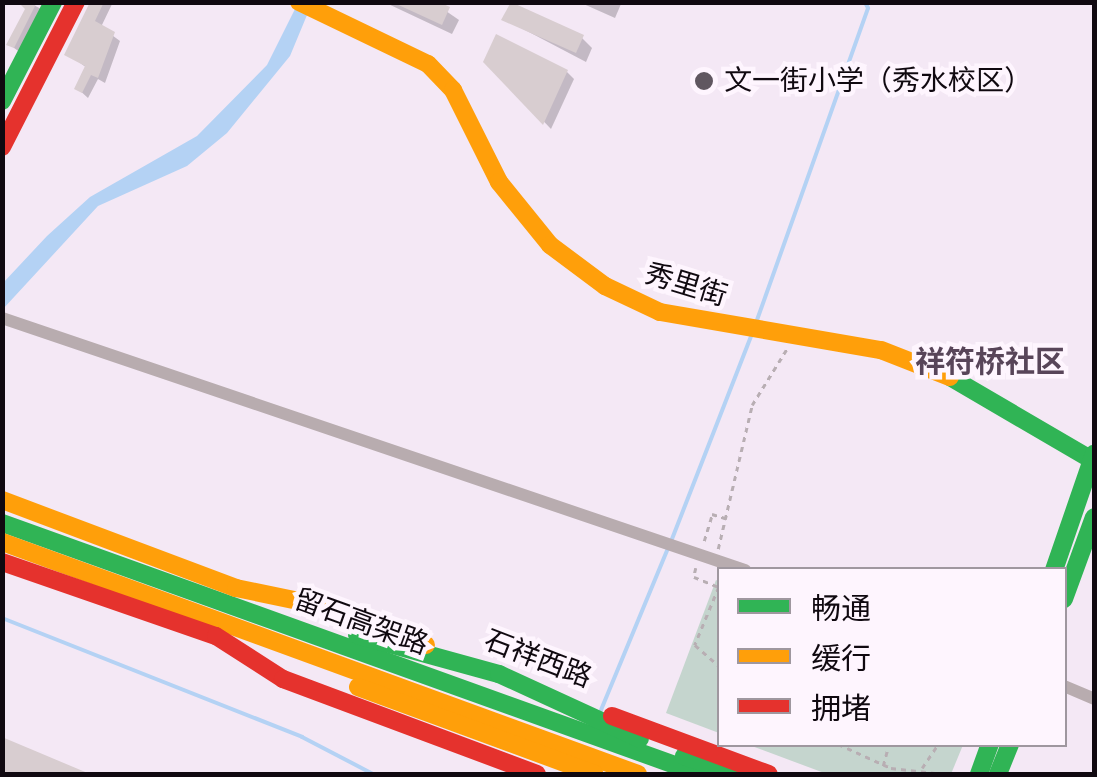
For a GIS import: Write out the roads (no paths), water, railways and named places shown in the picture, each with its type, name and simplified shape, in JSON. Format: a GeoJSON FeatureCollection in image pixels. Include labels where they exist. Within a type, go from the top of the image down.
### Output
{"type":"FeatureCollection","features":[{"type":"Feature","properties":{"kind":"main road"},"geometry":{"type":"LineString","coordinates":[[2,101],[53,2]]}},
{"type":"Feature","properties":{"kind":"main road"},"geometry":{"type":"LineString","coordinates":[[2,147],[76,2]]}},
{"type":"Feature","properties":{"kind":"main road","name":"秀里街"},"geometry":{"type":"LineString","coordinates":[[308,6],[428,64],[453,90],[498,182],[550,245],[605,286],[690,319],[881,350],[942,374],[1094,458]]}},
{"type":"Feature","properties":{"kind":"main road"},"geometry":{"type":"LineString","coordinates":[[1055,567],[1094,458]]}},
{"type":"Feature","properties":{"kind":"main road","name":"石祥西路"},"geometry":{"type":"LineString","coordinates":[[2,500],[236,588],[328,606],[499,674]]}},
{"type":"Feature","properties":{"kind":"main road"},"geometry":{"type":"LineString","coordinates":[[1067,591],[1094,518]]}},
{"type":"Feature","properties":{"kind":"main road","name":"留石高架路"},"geometry":{"type":"LineString","coordinates":[[2,523],[218,600],[579,746],[635,774]]}},
{"type":"Feature","properties":{"kind":"main road","name":"留石高架路"},"geometry":{"type":"LineString","coordinates":[[2,542],[215,628],[579,746],[639,754],[700,774]]}},
{"type":"Feature","properties":{"kind":"main road"},"geometry":{"type":"LineString","coordinates":[[2,562],[215,628],[533,754],[579,746],[620,725],[769,774]]}},
{"type":"Feature","properties":{"kind":"main road"},"geometry":{"type":"LineString","coordinates":[[218,600],[309,617],[499,674],[579,746],[594,774]]}},
{"type":"Feature","properties":{"kind":"main road"},"geometry":{"type":"LineString","coordinates":[[215,628],[283,679],[510,770],[537,774]]}},
{"type":"Feature","properties":{"kind":"main road"},"geometry":{"type":"LineString","coordinates":[[620,725],[735,774]]}},
{"type":"Feature","properties":{"kind":"main road"},"geometry":{"type":"LineString","coordinates":[[979,774],[989,747]]}},
{"type":"Feature","properties":{"kind":"main road"},"geometry":{"type":"LineString","coordinates":[[998,774],[1009,747]]}},
{"type":"Feature","properties":{"kind":"street"},"geometry":{"type":"LineString","coordinates":[[6,319],[737,567]]}},
{"type":"Feature","properties":{"kind":"street"},"geometry":{"type":"LineString","coordinates":[[1067,687],[1094,699]]}},
{"type":"Feature","properties":{"kind":"water"},"geometry":{"type":"Polygon","coordinates":[[[298,3],[312,3],[290,56],[227,133],[187,166],[98,206],[3,309],[3,283],[47,236],[90,197],[197,136],[267,65],[298,3]]]}},
{"type":"Feature","properties":{"kind":"waterway"},"geometry":{"type":"LineString","coordinates":[[757,320],[868,8],[865,2]]}},
{"type":"Feature","properties":{"kind":"waterway"},"geometry":{"type":"LineString","coordinates":[[672,539],[752,334]]}},
{"type":"Feature","properties":{"kind":"waterway"},"geometry":{"type":"LineString","coordinates":[[601,710],[668,548]]}},
{"type":"Feature","properties":{"kind":"waterway"},"geometry":{"type":"LineString","coordinates":[[2,618],[302,737],[373,774]]}},
{"type":"Feature","properties":{"kind":"place","name":"文一街小学（秀水校区）"},"geometry":{"type":"Point","coordinates":[704,81]}},
{"type":"Feature","properties":{"kind":"district","name":"祥符桥社区"},"geometry":{"type":"Point","coordinates":[990,362]}}]}
